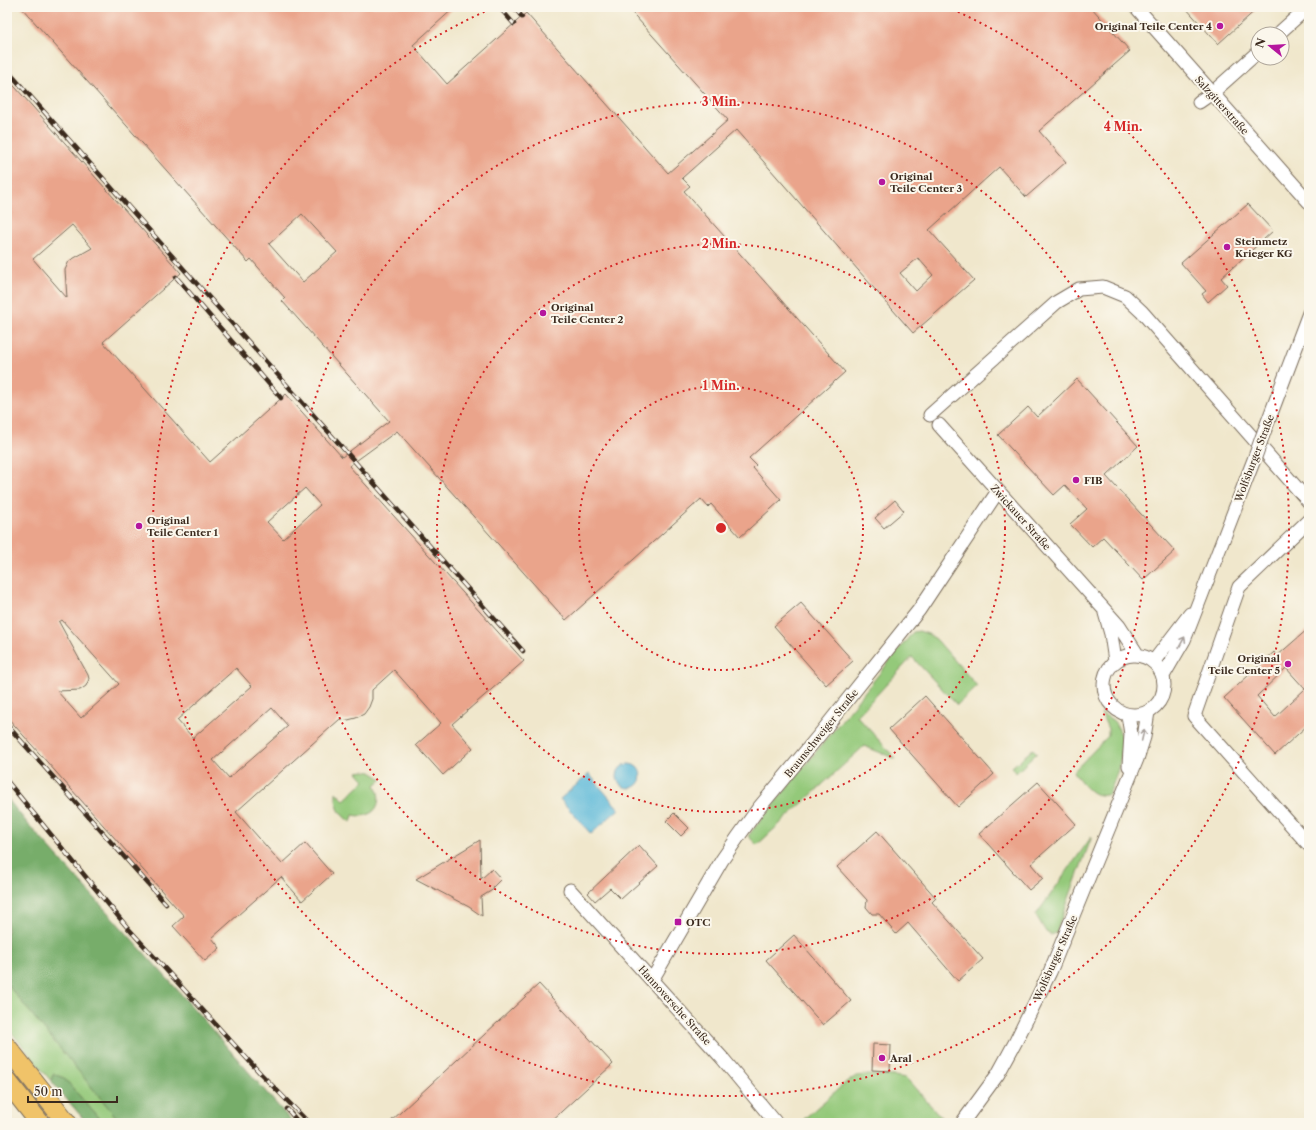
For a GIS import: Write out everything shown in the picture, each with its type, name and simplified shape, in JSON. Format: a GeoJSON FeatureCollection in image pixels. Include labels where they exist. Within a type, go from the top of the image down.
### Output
{"type":"FeatureCollection","features":[{"type":"Feature","properties":{"kind":"highway"},"geometry":{"type":"LineString","coordinates":[[7,1048],[67,1123]]}},
{"type":"Feature","properties":{"kind":"highway"},"geometry":{"type":"LineString","coordinates":[[7,1081],[40,1123]]}},
{"type":"Feature","properties":{"kind":"street","name":"Salzgitterstraße"},"geometry":{"type":"LineString","coordinates":[[1136,7],[1309,202]]}},
{"type":"Feature","properties":{"kind":"street"},"geometry":{"type":"LineString","coordinates":[[1287,26],[1308,7]]}},
{"type":"Feature","properties":{"kind":"street"},"geometry":{"type":"LineString","coordinates":[[1199,102],[1212,93],[1250,59]]}},
{"type":"Feature","properties":{"kind":"street"},"geometry":{"type":"LineString","coordinates":[[930,415],[1057,302],[1078,289],[1103,287],[1125,296],[1142,312],[1309,502]]}},
{"type":"Feature","properties":{"kind":"street","name":"Wolfsburger Straße"},"geometry":{"type":"LineString","coordinates":[[1163,676],[1184,640],[1309,313]]}},
{"type":"Feature","properties":{"kind":"street","name":"Zwickauer Straße"},"geometry":{"type":"LineString","coordinates":[[939,425],[1103,610],[1119,626],[1137,654]]}},
{"type":"Feature","properties":{"kind":"street","name":"Braunschweiger Straße"},"geometry":{"type":"LineString","coordinates":[[652,980],[722,860],[738,837],[758,809],[920,610],[998,491]]}},
{"type":"Feature","properties":{"kind":"street"},"geometry":{"type":"LineString","coordinates":[[1309,520],[1239,587],[1194,716],[1309,845]]}},
{"type":"Feature","properties":{"kind":"street","name":"Wolfsburger Straße"},"geometry":{"type":"LineString","coordinates":[[1154,661],[1198,603]]}},
{"type":"Feature","properties":{"kind":"street","name":"Zwickauer Straße"},"geometry":{"type":"LineString","coordinates":[[1103,610],[1111,634],[1115,661]]}},
{"type":"Feature","properties":{"kind":"street"},"geometry":{"type":"LineString","coordinates":[[1137,654],[1154,661],[1161,671],[1164,682],[1163,694],[1157,704],[1148,712],[1137,715],[1128,714],[1114,708],[1110,704],[1105,693],[1104,682],[1107,670],[1115,661],[1125,656],[1137,654]]}},
{"type":"Feature","properties":{"kind":"street","name":"Wolfsburger Straße"},"geometry":{"type":"LineString","coordinates":[[962,1123],[998,1074],[1050,972],[1136,759],[1144,736],[1148,712]]}},
{"type":"Feature","properties":{"kind":"street","name":"Wolfsburger Straße"},"geometry":{"type":"LineString","coordinates":[[1126,783],[1130,758],[1131,734],[1128,714]]}},
{"type":"Feature","properties":{"kind":"street","name":"Hannoversche Straße"},"geometry":{"type":"LineString","coordinates":[[570,890],[723,1059],[776,1123]]}},
{"type":"Feature","properties":{"kind":"green space"},"geometry":{"type":"Polygon","coordinates":[[[919,631],[936,639],[977,686],[957,705],[912,657],[857,716],[896,759],[864,746],[757,845],[748,836],[913,632],[919,631]]]}},
{"type":"Feature","properties":{"kind":"green space"},"geometry":{"type":"Polygon","coordinates":[[[1101,713],[1115,722],[1120,732],[1122,750],[1118,768],[1109,794],[1098,795],[1088,789],[1073,772],[1108,736],[1108,729],[1101,713]]]}},
{"type":"Feature","properties":{"kind":"green space"},"geometry":{"type":"Polygon","coordinates":[[[1033,749],[1037,753],[1016,773],[1012,767],[1033,749]]]}},
{"type":"Feature","properties":{"kind":"green space"},"geometry":{"type":"Polygon","coordinates":[[[357,772],[371,772],[382,779],[375,785],[379,798],[378,804],[376,809],[367,815],[353,815],[351,822],[343,816],[337,806],[336,792],[344,800],[365,781],[357,772]]]}},
{"type":"Feature","properties":{"kind":"green space"},"geometry":{"type":"Polygon","coordinates":[[[7,798],[28,824],[175,987],[293,1123],[121,1123],[7,984],[7,798]]]}},
{"type":"Feature","properties":{"kind":"green space"},"geometry":{"type":"Polygon","coordinates":[[[1092,836],[1056,933],[1051,935],[1046,932],[1036,915],[1092,836]]]}},
{"type":"Feature","properties":{"kind":"green space"},"geometry":{"type":"Polygon","coordinates":[[[7,984],[121,1123],[103,1123],[64,1078],[53,1074],[51,1081],[7,1027],[7,984]]]}},
{"type":"Feature","properties":{"kind":"green space"},"geometry":{"type":"Polygon","coordinates":[[[53,1074],[64,1078],[103,1123],[87,1123],[51,1081],[53,1074]]]}},
{"type":"Feature","properties":{"kind":"green space"},"geometry":{"type":"Polygon","coordinates":[[[866,1075],[906,1078],[941,1117],[941,1123],[802,1123],[805,1118],[844,1084],[856,1076],[866,1075]]]}},
{"type":"Feature","properties":{"kind":"water"},"geometry":{"type":"Polygon","coordinates":[[[629,764],[638,767],[641,776],[638,785],[629,788],[620,785],[617,776],[620,767],[629,764]]]}},
{"type":"Feature","properties":{"kind":"water"},"geometry":{"type":"Polygon","coordinates":[[[589,774],[619,809],[591,834],[560,799],[589,774]]]}},
{"type":"Feature","properties":{"kind":"building"},"geometry":{"type":"Polygon","coordinates":[[[21,7],[455,7],[413,45],[447,84],[526,13],[668,173],[728,120],[627,7],[1091,7],[1130,51],[1039,131],[1066,162],[1026,197],[999,167],[929,230],[974,280],[913,333],[736,130],[682,178],[690,186],[684,191],[845,372],[749,458],[756,465],[753,468],[781,500],[740,537],[711,504],[708,507],[701,499],[566,620],[397,431],[349,466],[524,661],[452,724],[473,748],[443,775],[416,745],[441,723],[394,670],[372,690],[372,699],[364,714],[348,720],[340,719],[236,812],[282,864],[305,843],[332,874],[302,901],[281,877],[212,938],[220,948],[205,961],[173,926],[184,916],[7,717],[7,78],[181,273],[103,342],[210,462],[286,394],[342,457],[389,421],[282,301],[285,298],[251,259],[248,262],[21,7]],[[302,214],[269,244],[303,282],[337,252],[302,214]],[[72,225],[33,259],[67,298],[65,270],[69,261],[92,248],[72,225]],[[918,258],[900,273],[916,291],[933,275],[918,258]],[[305,488],[267,522],[283,539],[320,505],[305,488]],[[62,620],[59,622],[89,679],[86,686],[80,690],[57,691],[81,718],[119,684],[62,620]],[[236,668],[177,720],[193,738],[252,686],[236,668]],[[272,708],[213,760],[229,778],[288,726],[272,708]]]}},
{"type":"Feature","properties":{"kind":"building","name":"Original Teile Center 4"},"geometry":{"type":"Polygon","coordinates":[[[1185,7],[1259,7],[1218,44],[1185,7]]]}},
{"type":"Feature","properties":{"kind":"building","name":"Steinmetz Krieger KG"},"geometry":{"type":"Polygon","coordinates":[[[1248,204],[1273,231],[1221,278],[1227,285],[1208,302],[1202,294],[1206,291],[1181,263],[1248,204]]]}},
{"type":"Feature","properties":{"kind":"building","name":"FIB"},"geometry":{"type":"Polygon","coordinates":[[[1077,379],[1138,446],[1106,476],[1175,551],[1143,580],[1103,537],[1092,547],[1070,524],[1087,509],[1065,485],[1054,495],[998,435],[1028,407],[1037,417],[1077,379]]]}},
{"type":"Feature","properties":{"kind":"building"},"geometry":{"type":"Polygon","coordinates":[[[895,500],[904,511],[884,528],[875,518],[895,500]]]}},
{"type":"Feature","properties":{"kind":"building"},"geometry":{"type":"Polygon","coordinates":[[[801,603],[853,661],[826,685],[774,626],[801,603]]]}},
{"type":"Feature","properties":{"kind":"building"},"geometry":{"type":"Polygon","coordinates":[[[1309,628],[1309,724],[1275,755],[1224,698],[1274,652],[1277,656],[1309,628]],[[1286,668],[1257,696],[1275,717],[1305,689],[1286,668]]]}},
{"type":"Feature","properties":{"kind":"building"},"geometry":{"type":"Polygon","coordinates":[[[925,696],[994,774],[958,807],[889,729],[925,696]]]}},
{"type":"Feature","properties":{"kind":"building"},"geometry":{"type":"Polygon","coordinates":[[[1038,782],[1076,824],[1031,864],[1043,878],[1029,890],[979,834],[1038,782]]]}},
{"type":"Feature","properties":{"kind":"building"},"geometry":{"type":"Polygon","coordinates":[[[674,813],[689,828],[681,836],[666,821],[674,813]]]}},
{"type":"Feature","properties":{"kind":"building"},"geometry":{"type":"Polygon","coordinates":[[[877,831],[936,898],[932,902],[983,959],[958,981],[908,923],[896,934],[879,914],[872,914],[866,907],[867,900],[837,867],[877,831]]]}},
{"type":"Feature","properties":{"kind":"building"},"geometry":{"type":"Polygon","coordinates":[[[480,840],[481,879],[492,869],[501,879],[493,887],[494,889],[481,897],[482,916],[469,907],[416,879],[480,840]]]}},
{"type":"Feature","properties":{"kind":"building"},"geometry":{"type":"Polygon","coordinates":[[[639,845],[658,866],[621,899],[610,888],[595,901],[588,893],[639,845]]]}},
{"type":"Feature","properties":{"kind":"building"},"geometry":{"type":"Polygon","coordinates":[[[794,935],[851,1001],[823,1025],[766,960],[794,935]]]}},
{"type":"Feature","properties":{"kind":"building"},"geometry":{"type":"Polygon","coordinates":[[[539,984],[613,1064],[549,1123],[389,1123],[539,984]]]}},
{"type":"Feature","properties":{"kind":"building","name":"Aral"},"geometry":{"type":"Polygon","coordinates":[[[873,1044],[891,1045],[890,1071],[872,1070],[873,1044]]]}},
{"type":"Feature","properties":{"kind":"railway"},"geometry":{"type":"LineString","coordinates":[[499,7],[514,24]]}},
{"type":"Feature","properties":{"kind":"railway"},"geometry":{"type":"LineString","coordinates":[[514,7],[522,17]]}},
{"type":"Feature","properties":{"kind":"railway"},"geometry":{"type":"LineString","coordinates":[[7,70],[523,651]]}},
{"type":"Feature","properties":{"kind":"railway"},"geometry":{"type":"LineString","coordinates":[[176,277],[281,398]]}},
{"type":"Feature","properties":{"kind":"railway"},"geometry":{"type":"LineString","coordinates":[[7,725],[166,904]]}},
{"type":"Feature","properties":{"kind":"railway"},"geometry":{"type":"LineString","coordinates":[[7,781],[127,927],[261,1074],[309,1123]]}},
{"type":"Feature","properties":{"kind":"railway"},"geometry":{"type":"LineString","coordinates":[[287,1109],[299,1123]]}},
{"type":"Feature","properties":{"kind":"place","name":"Original Teile Center 4"},"geometry":{"type":"Point","coordinates":[1220,26]}},
{"type":"Feature","properties":{"kind":"place","name":"Original Teile Center 3"},"geometry":{"type":"Point","coordinates":[882,182]}},
{"type":"Feature","properties":{"kind":"place","name":"Steinmetz Krieger KG"},"geometry":{"type":"Point","coordinates":[1227,247]}},
{"type":"Feature","properties":{"kind":"place","name":"Original Teile Center 2"},"geometry":{"type":"Point","coordinates":[543,313]}},
{"type":"Feature","properties":{"kind":"place","name":"FIB"},"geometry":{"type":"Point","coordinates":[1076,480]}},
{"type":"Feature","properties":{"kind":"place","name":"Original Teile Center 1"},"geometry":{"type":"Point","coordinates":[139,526]}},
{"type":"Feature","properties":{"kind":"place","name":"Original Teile Center 5"},"geometry":{"type":"Point","coordinates":[1288,664]}},
{"type":"Feature","properties":{"kind":"place","name":"OTC"},"geometry":{"type":"Point","coordinates":[678,922]}},
{"type":"Feature","properties":{"kind":"place","name":"Aral"},"geometry":{"type":"Point","coordinates":[882,1058]}}]}
